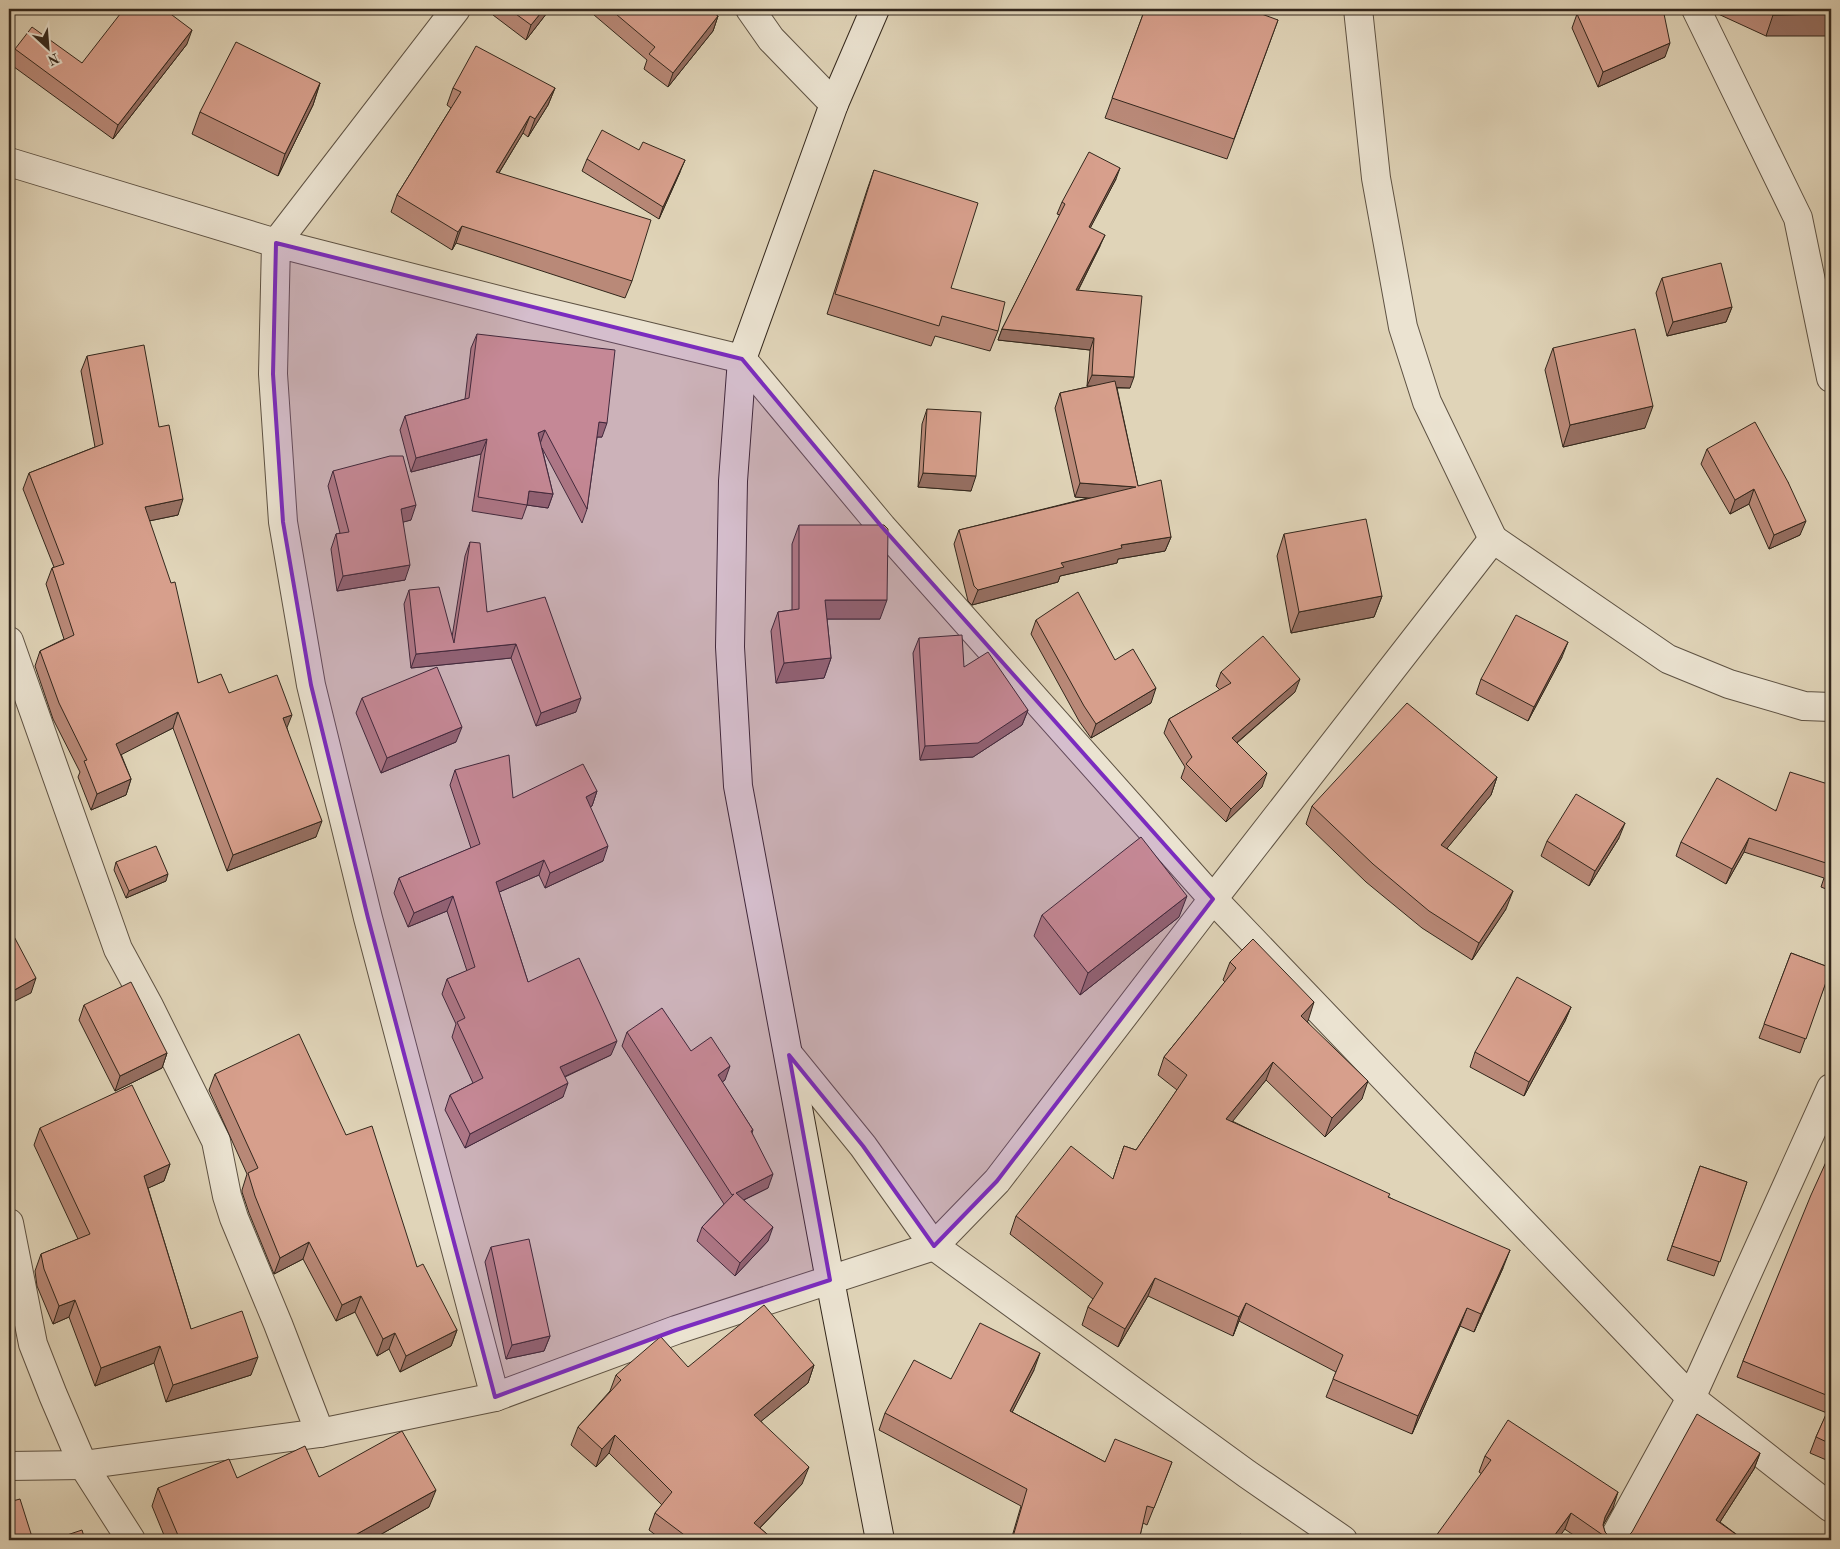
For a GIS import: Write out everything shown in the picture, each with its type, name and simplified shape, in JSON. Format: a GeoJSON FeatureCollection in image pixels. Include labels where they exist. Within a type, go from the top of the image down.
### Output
{"type":"FeatureCollection","features":[{"type":"Feature","properties":{"kind":"street"},"geometry":{"type":"LineString","coordinates":[[456,9],[276,244],[273,374],[283,522],[311,685],[368,918],[495,1397]]}},
{"type":"Feature","properties":{"kind":"street"},"geometry":{"type":"LineString","coordinates":[[750,9],[770,39],[834,104]]}},
{"type":"Feature","properties":{"kind":"street"},"geometry":{"type":"LineString","coordinates":[[875,9],[834,104],[742,360],[733,480],[730,647],[738,786],[880,1540]]}},
{"type":"Feature","properties":{"kind":"street"},"geometry":{"type":"LineString","coordinates":[[1358,9],[1376,178],[1403,328],[1427,402],[1494,539],[1668,659],[1729,684],[1804,706],[1831,708]]}},
{"type":"Feature","properties":{"kind":"street"},"geometry":{"type":"LineString","coordinates":[[1696,9],[1798,218],[1831,378]]}},
{"type":"Feature","properties":{"kind":"street"},"geometry":{"type":"LineString","coordinates":[[9,162],[276,244],[742,360],[882,527],[1213,899],[1691,1398],[1831,1508]]}},
{"type":"Feature","properties":{"kind":"street"},"geometry":{"type":"LineString","coordinates":[[9,1466],[83,1465],[320,1432],[495,1397],[676,1330],[934,1246],[997,1180],[1494,539]]}},
{"type":"Feature","properties":{"kind":"street"},"geometry":{"type":"LineString","coordinates":[[9,641],[118,949],[149,1006],[216,1141],[227,1196],[234,1218],[320,1432]]}},
{"type":"Feature","properties":{"kind":"street"},"geometry":{"type":"LineString","coordinates":[[789,1055],[863,1146],[934,1246],[1247,1474],[1343,1540]]}},
{"type":"Feature","properties":{"kind":"street"},"geometry":{"type":"LineString","coordinates":[[1613,1540],[1691,1398],[1831,1088]]}},
{"type":"Feature","properties":{"kind":"street"},"geometry":{"type":"LineString","coordinates":[[9,1223],[33,1344],[83,1465],[131,1540]]}},
{"type":"Feature","properties":{"kind":"highlighted area"},"geometry":{"type":"Polygon","coordinates":[[[276,243],[742,359],[882,527],[1213,899],[997,1181],[934,1246],[863,1146],[789,1055],[830,1280],[676,1330],[495,1397],[368,918],[311,685],[283,522],[273,374],[276,243]]]}},
{"type":"Feature","properties":{"kind":"building"},"geometry":{"type":"Polygon","coordinates":[[[124,9],[164,9],[192,30],[118,125],[15,49],[32,27],[82,63],[124,9]]]}},
{"type":"Feature","properties":{"kind":"building"},"geometry":{"type":"Polygon","coordinates":[[[509,9],[544,9],[531,25],[509,9]]]}},
{"type":"Feature","properties":{"kind":"building"},"geometry":{"type":"Polygon","coordinates":[[[610,9],[708,9],[718,16],[673,73],[649,54],[655,47],[610,9]]]}},
{"type":"Feature","properties":{"kind":"building"},"geometry":{"type":"Polygon","coordinates":[[[1145,9],[1248,9],[1278,20],[1234,139],[1112,98],[1145,9]]]}},
{"type":"Feature","properties":{"kind":"building"},"geometry":{"type":"Polygon","coordinates":[[[1594,9],[1663,9],[1670,43],[1603,72],[1577,14],[1594,9]]]}},
{"type":"Feature","properties":{"kind":"building"},"geometry":{"type":"Polygon","coordinates":[[[1760,9],[1831,9],[1831,14],[1773,15],[1760,9]]]}},
{"type":"Feature","properties":{"kind":"building"},"geometry":{"type":"Polygon","coordinates":[[[236,42],[320,83],[285,154],[200,112],[236,42]]]}},
{"type":"Feature","properties":{"kind":"building"},"geometry":{"type":"Polygon","coordinates":[[[476,46],[555,88],[535,119],[530,116],[496,172],[651,220],[632,281],[462,226],[458,232],[397,195],[461,92],[453,88],[476,46]]]}},
{"type":"Feature","properties":{"kind":"building"},"geometry":{"type":"Polygon","coordinates":[[[602,130],[639,150],[643,142],[685,160],[663,207],[587,159],[602,130]]]}},
{"type":"Feature","properties":{"kind":"building"},"geometry":{"type":"Polygon","coordinates":[[[1089,152],[1120,168],[1089,227],[1105,235],[1076,290],[1142,296],[1134,377],[1092,375],[1094,338],[1002,329],[1065,204],[1062,202],[1089,152]]]}},
{"type":"Feature","properties":{"kind":"building"},"geometry":{"type":"Polygon","coordinates":[[[874,170],[978,203],[951,288],[1005,302],[998,331],[942,316],[939,326],[835,294],[874,170]]]}},
{"type":"Feature","properties":{"kind":"building"},"geometry":{"type":"Polygon","coordinates":[[[1721,263],[1732,307],[1673,322],[1662,278],[1721,263]]]}},
{"type":"Feature","properties":{"kind":"building"},"geometry":{"type":"Polygon","coordinates":[[[1635,329],[1653,406],[1570,425],[1553,348],[1635,329]]]}},
{"type":"Feature","properties":{"kind":"building"},"geometry":{"type":"Polygon","coordinates":[[[477,334],[615,350],[607,423],[599,422],[587,509],[545,430],[538,433],[553,494],[529,491],[527,505],[478,497],[487,439],[416,458],[405,416],[469,398],[477,334]]]}},
{"type":"Feature","properties":{"kind":"building"},"geometry":{"type":"Polygon","coordinates":[[[144,345],[159,427],[169,425],[183,499],[145,507],[171,583],[175,582],[198,683],[221,674],[229,693],[277,675],[292,715],[283,718],[322,821],[233,855],[178,712],[116,744],[131,779],[97,794],[84,761],[87,760],[59,703],[40,651],[74,635],[52,568],[64,564],[29,473],[103,444],[87,356],[144,345]]]}},
{"type":"Feature","properties":{"kind":"building"},"geometry":{"type":"Polygon","coordinates":[[[1115,381],[1138,486],[1161,480],[1171,537],[1121,545],[1122,548],[1061,563],[1064,567],[978,590],[974,586],[959,530],[1136,487],[1080,483],[1060,393],[1115,381]]]}},
{"type":"Feature","properties":{"kind":"building"},"geometry":{"type":"Polygon","coordinates":[[[927,409],[981,412],[976,476],[923,473],[927,409]]]}},
{"type":"Feature","properties":{"kind":"building"},"geometry":{"type":"Polygon","coordinates":[[[1755,422],[1788,482],[1806,521],[1774,535],[1754,489],[1735,500],[1707,449],[1755,422]]]}},
{"type":"Feature","properties":{"kind":"building"},"geometry":{"type":"Polygon","coordinates":[[[390,456],[403,456],[416,505],[401,509],[410,565],[343,576],[336,534],[349,532],[333,471],[390,456]]]}},
{"type":"Feature","properties":{"kind":"building"},"geometry":{"type":"Polygon","coordinates":[[[1366,519],[1382,596],[1299,612],[1284,534],[1366,519]]]}},
{"type":"Feature","properties":{"kind":"building"},"geometry":{"type":"Polygon","coordinates":[[[799,525],[884,525],[888,529],[887,600],[825,600],[831,658],[784,663],[778,612],[799,609],[799,525]]]}},
{"type":"Feature","properties":{"kind":"building"},"geometry":{"type":"Polygon","coordinates":[[[470,542],[480,543],[487,612],[545,597],[581,698],[541,713],[516,644],[416,654],[409,590],[439,587],[454,643],[470,542]]]}},
{"type":"Feature","properties":{"kind":"building"},"geometry":{"type":"Polygon","coordinates":[[[1078,592],[1115,660],[1133,649],[1156,688],[1096,724],[1036,620],[1078,592]]]}},
{"type":"Feature","properties":{"kind":"building"},"geometry":{"type":"Polygon","coordinates":[[[1516,615],[1568,642],[1534,707],[1481,679],[1516,615]]]}},
{"type":"Feature","properties":{"kind":"building"},"geometry":{"type":"Polygon","coordinates":[[[962,635],[964,667],[988,652],[1028,710],[978,743],[925,746],[919,638],[962,635]]]}},
{"type":"Feature","properties":{"kind":"building"},"geometry":{"type":"Polygon","coordinates":[[[1263,636],[1300,679],[1232,738],[1267,773],[1231,809],[1186,764],[1192,757],[1169,719],[1231,683],[1221,672],[1263,636]]]}},
{"type":"Feature","properties":{"kind":"building"},"geometry":{"type":"Polygon","coordinates":[[[437,667],[462,727],[387,758],[362,698],[437,667]]]}},
{"type":"Feature","properties":{"kind":"building"},"geometry":{"type":"Polygon","coordinates":[[[1407,703],[1497,777],[1441,845],[1513,891],[1479,943],[1429,911],[1373,864],[1312,806],[1407,703]]]}},
{"type":"Feature","properties":{"kind":"building"},"geometry":{"type":"Polygon","coordinates":[[[509,755],[513,798],[583,764],[597,791],[586,797],[608,846],[550,873],[544,860],[496,882],[528,982],[579,958],[617,1041],[560,1067],[568,1083],[470,1134],[450,1095],[483,1078],[457,1022],[465,1018],[447,979],[475,967],[453,896],[414,913],[399,878],[480,844],[455,770],[509,755]]]}},
{"type":"Feature","properties":{"kind":"building"},"geometry":{"type":"Polygon","coordinates":[[[1790,772],[1831,785],[1831,875],[1826,873],[1829,864],[1749,838],[1732,869],[1681,842],[1717,778],[1776,811],[1790,772]]]}},
{"type":"Feature","properties":{"kind":"building"},"geometry":{"type":"Polygon","coordinates":[[[1576,794],[1625,823],[1595,871],[1547,841],[1576,794]]]}},
{"type":"Feature","properties":{"kind":"building"},"geometry":{"type":"Polygon","coordinates":[[[1141,837],[1187,896],[1088,973],[1042,915],[1141,837]]]}},
{"type":"Feature","properties":{"kind":"building"},"geometry":{"type":"Polygon","coordinates":[[[156,846],[168,874],[129,891],[116,862],[156,846]]]}},
{"type":"Feature","properties":{"kind":"building"},"geometry":{"type":"Polygon","coordinates":[[[9,927],[36,978],[9,993],[9,927]]]}},
{"type":"Feature","properties":{"kind":"building"},"geometry":{"type":"Polygon","coordinates":[[[1253,939],[1314,1002],[1301,1016],[1368,1081],[1332,1118],[1273,1062],[1226,1119],[1390,1194],[1388,1197],[1510,1250],[1481,1314],[1467,1308],[1418,1416],[1333,1379],[1343,1355],[1246,1303],[1239,1317],[1155,1278],[1125,1329],[1088,1307],[1103,1283],[1016,1216],[1071,1146],[1113,1179],[1124,1146],[1136,1150],[1187,1075],[1164,1057],[1236,968],[1230,962],[1253,939]]]}},
{"type":"Feature","properties":{"kind":"building"},"geometry":{"type":"Polygon","coordinates":[[[1791,953],[1831,968],[1806,1039],[1764,1024],[1791,953]]]}},
{"type":"Feature","properties":{"kind":"building"},"geometry":{"type":"Polygon","coordinates":[[[1517,977],[1571,1007],[1529,1082],[1475,1052],[1517,977]]]}},
{"type":"Feature","properties":{"kind":"building"},"geometry":{"type":"Polygon","coordinates":[[[131,982],[167,1053],[120,1076],[84,1005],[131,982]]]}},
{"type":"Feature","properties":{"kind":"building"},"geometry":{"type":"Polygon","coordinates":[[[662,1008],[691,1051],[711,1037],[730,1066],[718,1075],[753,1130],[751,1131],[773,1174],[736,1193],[773,1227],[740,1263],[702,1227],[734,1194],[732,1195],[627,1032],[662,1008]]]}},
{"type":"Feature","properties":{"kind":"building"},"geometry":{"type":"Polygon","coordinates":[[[299,1034],[346,1135],[372,1126],[417,1267],[423,1264],[457,1330],[406,1356],[395,1333],[383,1339],[361,1296],[342,1305],[309,1242],[280,1258],[255,1196],[248,1173],[258,1168],[215,1074],[299,1034]]]}},
{"type":"Feature","properties":{"kind":"building"},"geometry":{"type":"Polygon","coordinates":[[[132,1085],[170,1164],[144,1176],[191,1329],[242,1311],[258,1357],[173,1385],[160,1346],[101,1368],[75,1300],[59,1306],[44,1269],[41,1254],[90,1234],[40,1128],[132,1085]]]}},
{"type":"Feature","properties":{"kind":"building"},"geometry":{"type":"Polygon","coordinates":[[[1831,1151],[1831,1397],[1743,1361],[1831,1151]]]}},
{"type":"Feature","properties":{"kind":"building"},"geometry":{"type":"Polygon","coordinates":[[[1700,1166],[1747,1182],[1720,1262],[1672,1246],[1700,1166]]]}},
{"type":"Feature","properties":{"kind":"building"},"geometry":{"type":"Polygon","coordinates":[[[529,1239],[550,1336],[512,1345],[491,1247],[529,1239]]]}},
{"type":"Feature","properties":{"kind":"building"},"geometry":{"type":"Polygon","coordinates":[[[764,1305],[814,1365],[754,1415],[809,1467],[754,1523],[774,1540],[685,1540],[687,1537],[655,1513],[672,1492],[615,1435],[602,1449],[578,1427],[621,1380],[616,1375],[659,1338],[661,1337],[688,1367],[764,1305]]]}},
{"type":"Feature","properties":{"kind":"building"},"geometry":{"type":"Polygon","coordinates":[[[980,1323],[1040,1353],[1010,1411],[1105,1462],[1115,1439],[1172,1462],[1154,1508],[1147,1506],[1139,1540],[1012,1540],[1027,1489],[885,1413],[914,1360],[951,1379],[980,1323]]]}},
{"type":"Feature","properties":{"kind":"building"},"geometry":{"type":"Polygon","coordinates":[[[1831,1403],[1831,1444],[1816,1437],[1831,1403]]]}},
{"type":"Feature","properties":{"kind":"building"},"geometry":{"type":"Polygon","coordinates":[[[1697,1414],[1760,1453],[1716,1520],[1744,1540],[1620,1540],[1632,1532],[1697,1414]]]}},
{"type":"Feature","properties":{"kind":"building"},"geometry":{"type":"Polygon","coordinates":[[[1508,1420],[1618,1492],[1603,1525],[1605,1532],[1611,1538],[1620,1540],[1610,1540],[1571,1513],[1551,1540],[1433,1540],[1491,1460],[1485,1456],[1508,1420]]]}},
{"type":"Feature","properties":{"kind":"building"},"geometry":{"type":"Polygon","coordinates":[[[402,1431],[436,1490],[349,1540],[180,1540],[158,1488],[229,1459],[237,1478],[305,1446],[319,1477],[402,1431]]]}},
{"type":"Feature","properties":{"kind":"building"},"geometry":{"type":"Polygon","coordinates":[[[20,1499],[33,1540],[9,1540],[9,1502],[20,1499]]]}},
{"type":"Feature","properties":{"kind":"building"},"geometry":{"type":"Polygon","coordinates":[[[82,1530],[85,1540],[52,1540],[82,1530]]]}},
{"type":"Feature","properties":{"kind":"building"},"geometry":{"type":"Polygon","coordinates":[[[1240,1534],[1254,1540],[1237,1540],[1240,1534]]]}}]}
